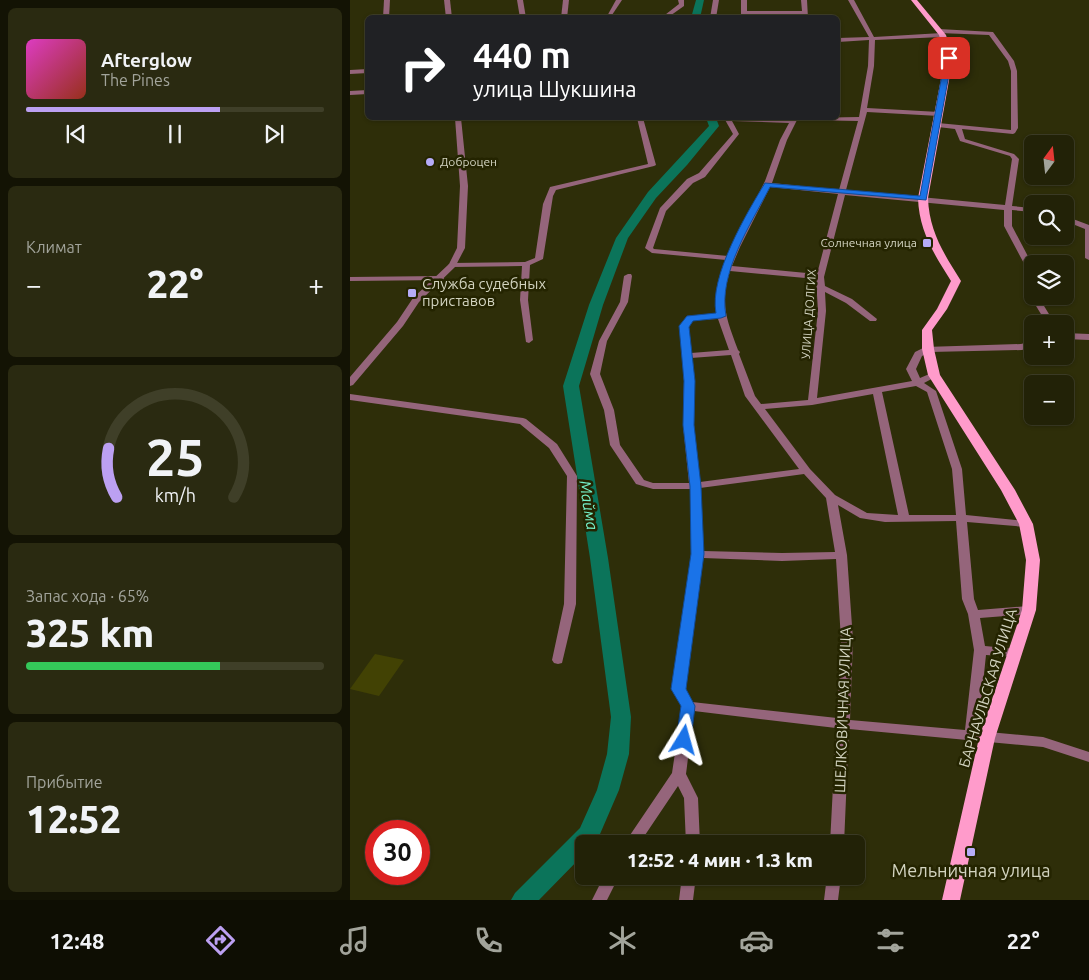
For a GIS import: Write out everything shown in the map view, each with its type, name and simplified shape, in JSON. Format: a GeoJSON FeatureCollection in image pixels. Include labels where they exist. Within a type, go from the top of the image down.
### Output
{"type":"FeatureCollection","features":[{"type":"Feature","properties":{"kind":"main road","name":"БАРНАУЛЬСКАЯ УЛИЦА"},"geometry":{"type":"LineString","coordinates":[[914,0],[940,33],[949,58],[923,198],[922,217],[926,233],[956,281],[942,309],[927,330],[928,349],[934,375],[1008,490],[1026,524],[1034,560],[1029,610],[987,738],[951,900]]}},
{"type":"Feature","properties":{"kind":"street"},"geometry":{"type":"LineString","coordinates":[[386,15],[387,0]]}},
{"type":"Feature","properties":{"kind":"street"},"geometry":{"type":"LineString","coordinates":[[447,0],[449,15]]}},
{"type":"Feature","properties":{"kind":"street"},"geometry":{"type":"LineString","coordinates":[[520,0],[522,15]]}},
{"type":"Feature","properties":{"kind":"street"},"geometry":{"type":"LineString","coordinates":[[564,15],[566,0]]}},
{"type":"Feature","properties":{"kind":"street"},"geometry":{"type":"LineString","coordinates":[[609,15],[619,0]]}},
{"type":"Feature","properties":{"kind":"street"},"geometry":{"type":"LineString","coordinates":[[667,15],[682,5],[681,0]]}},
{"type":"Feature","properties":{"kind":"street"},"geometry":{"type":"LineString","coordinates":[[714,15],[716,0]]}},
{"type":"Feature","properties":{"kind":"street"},"geometry":{"type":"LineString","coordinates":[[744,0],[744,15],[804,15],[804,0]]}},
{"type":"Feature","properties":{"kind":"street"},"geometry":{"type":"LineString","coordinates":[[850,0],[872,38]]}},
{"type":"Feature","properties":{"kind":"street"},"geometry":{"type":"LineString","coordinates":[[840,40],[940,33],[991,33],[1011,61],[1014,71],[1015,128],[1013,132],[958,128],[938,119],[864,110]]}},
{"type":"Feature","properties":{"kind":"street","name":"УЛИЦА ДОЛГИХ"},"geometry":{"type":"LineString","coordinates":[[812,402],[822,311],[820,277],[860,119],[864,110],[871,66],[872,38]]}},
{"type":"Feature","properties":{"kind":"street"},"geometry":{"type":"LineString","coordinates":[[350,72],[365,71]]}},
{"type":"Feature","properties":{"kind":"street"},"geometry":{"type":"LineString","coordinates":[[350,93],[365,92]]}},
{"type":"Feature","properties":{"kind":"street"},"geometry":{"type":"LineString","coordinates":[[840,119],[860,119]]}},
{"type":"Feature","properties":{"kind":"street"},"geometry":{"type":"LineString","coordinates":[[350,383],[400,324],[416,300],[452,265],[460,248],[464,186],[458,120]]}},
{"type":"Feature","properties":{"kind":"street"},"geometry":{"type":"LineString","coordinates":[[452,265],[526,264],[540,259],[544,246],[547,208],[552,189],[652,165],[641,120]]}},
{"type":"Feature","properties":{"kind":"street"},"geometry":{"type":"LineString","coordinates":[[728,120],[736,134],[702,175],[690,180],[662,210],[649,248],[652,252],[820,277]]}},
{"type":"Feature","properties":{"kind":"street"},"geometry":{"type":"LineString","coordinates":[[794,120],[768,185],[729,263],[719,303],[721,316],[736,352],[750,396],[806,471],[831,497],[864,516],[885,519],[904,517],[961,518],[1026,524]]}},
{"type":"Feature","properties":{"kind":"street"},"geometry":{"type":"LineString","coordinates":[[958,128],[962,140],[1012,155],[1016,159],[1008,207],[1008,226],[1024,256]]}},
{"type":"Feature","properties":{"kind":"street"},"geometry":{"type":"LineString","coordinates":[[768,185],[923,198],[1024,209]]}},
{"type":"Feature","properties":{"kind":"street"},"geometry":{"type":"LineString","coordinates":[[1074,222],[1089,228],[1089,258]]}},
{"type":"Feature","properties":{"kind":"street"},"geometry":{"type":"LineString","coordinates":[[526,264],[524,300],[529,340]]}},
{"type":"Feature","properties":{"kind":"street"},"geometry":{"type":"LineString","coordinates":[[628,276],[624,302],[603,341],[595,374],[609,410],[615,445],[640,482],[646,486],[696,486],[806,471]]}},
{"type":"Feature","properties":{"kind":"street"},"geometry":{"type":"LineString","coordinates":[[352,281],[440,278]]}},
{"type":"Feature","properties":{"kind":"street"},"geometry":{"type":"LineString","coordinates":[[822,288],[833,291],[854,303],[873,319]]}},
{"type":"Feature","properties":{"kind":"street"},"geometry":{"type":"LineString","coordinates":[[637,835],[679,774],[688,706],[678,689],[698,554],[696,486],[688,425],[688,356],[684,326],[690,318],[721,316]]}},
{"type":"Feature","properties":{"kind":"street"},"geometry":{"type":"LineString","coordinates":[[1074,336],[1089,337]]}},
{"type":"Feature","properties":{"kind":"street"},"geometry":{"type":"LineString","coordinates":[[970,736],[980,650],[974,614],[968,599],[957,469],[931,391],[916,383],[911,369],[918,354],[928,349],[1024,346]]}},
{"type":"Feature","properties":{"kind":"street"},"geometry":{"type":"LineString","coordinates":[[688,356],[736,352]]}},
{"type":"Feature","properties":{"kind":"street"},"geometry":{"type":"LineString","coordinates":[[760,407],[812,402],[916,383],[934,375]]}},
{"type":"Feature","properties":{"kind":"street"},"geometry":{"type":"LineString","coordinates":[[877,389],[904,517]]}},
{"type":"Feature","properties":{"kind":"street"},"geometry":{"type":"LineString","coordinates":[[350,397],[523,421],[553,446],[572,476],[570,604],[558,660]]}},
{"type":"Feature","properties":{"kind":"street","name":"ШЕЛКОВИЧНАЯ УЛИЦА"},"geometry":{"type":"LineString","coordinates":[[831,497],[841,555],[847,640],[845,724],[838,835]]}},
{"type":"Feature","properties":{"kind":"street"},"geometry":{"type":"LineString","coordinates":[[698,554],[782,557],[841,555]]}},
{"type":"Feature","properties":{"kind":"street"},"geometry":{"type":"LineString","coordinates":[[974,614],[1029,610]]}},
{"type":"Feature","properties":{"kind":"street"},"geometry":{"type":"LineString","coordinates":[[980,650],[1016,652]]}},
{"type":"Feature","properties":{"kind":"street"},"geometry":{"type":"LineString","coordinates":[[688,706],[845,724],[1043,742],[1089,757]]}},
{"type":"Feature","properties":{"kind":"street"},"geometry":{"type":"LineString","coordinates":[[679,774],[691,798],[693,835]]}},
{"type":"Feature","properties":{"kind":"street"},"geometry":{"type":"LineString","coordinates":[[599,900],[607,885]]}},
{"type":"Feature","properties":{"kind":"street"},"geometry":{"type":"LineString","coordinates":[[686,900],[688,885]]}},
{"type":"Feature","properties":{"kind":"street"},"geometry":{"type":"LineString","coordinates":[[831,900],[833,885]]}},
{"type":"Feature","properties":{"kind":"shaded area"},"geometry":{"type":"Polygon","coordinates":[[[375,654],[404,660],[379,696],[350,689],[375,654]]]}},
{"type":"Feature","properties":{"kind":"waterway","name":"Майма"},"geometry":{"type":"LineString","coordinates":[[696,15],[700,0]]}},
{"type":"Feature","properties":{"kind":"waterway","name":"Майма"},"geometry":{"type":"LineString","coordinates":[[523,900],[589,834],[608,790],[618,754],[621,717],[599,558],[571,386],[596,305],[622,238],[652,195],[683,163],[714,126],[712,120]]}},
{"type":"Feature","properties":{"kind":"place","name":"Доброцен"},"geometry":{"type":"Point","coordinates":[430,162]}},
{"type":"Feature","properties":{"kind":"place","name":"Солнечная улица"},"geometry":{"type":"Point","coordinates":[927,243]}},
{"type":"Feature","properties":{"kind":"place","name":"Служба судебных приставов"},"geometry":{"type":"Point","coordinates":[412,293]}},
{"type":"Feature","properties":{"kind":"place","name":"Мельничная улица"},"geometry":{"type":"Point","coordinates":[971,852]}},
{"type":"Feature","properties":{"kind":"route"},"geometry":{"type":"LineString","coordinates":[[684,740],[688,706],[678,689],[698,554],[696,486],[688,425],[690,381],[684,326],[690,318],[721,316],[719,303],[729,258],[768,185],[923,198],[949,58]]}}]}
